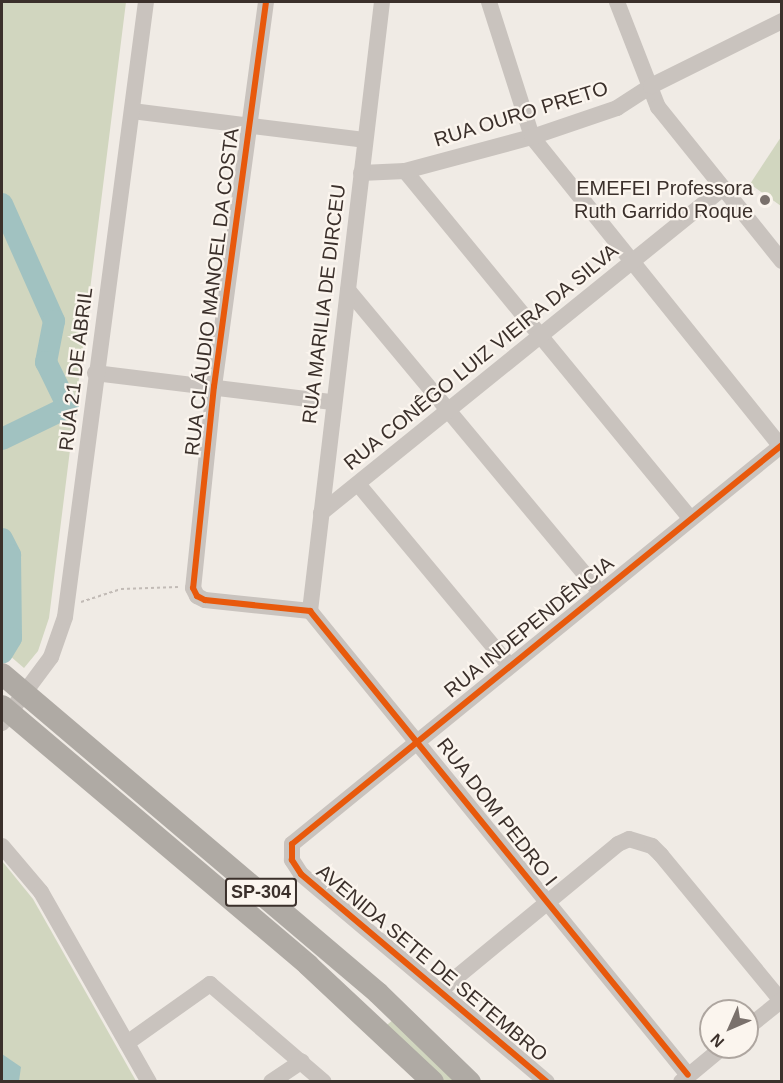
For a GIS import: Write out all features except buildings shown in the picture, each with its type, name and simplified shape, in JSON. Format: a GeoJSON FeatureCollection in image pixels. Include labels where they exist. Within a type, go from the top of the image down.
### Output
{"type":"FeatureCollection","features":[{"type":"Feature","properties":{"kind":"highway","name":"SP-304"},"geometry":{"type":"LineString","coordinates":[[2,674],[370,985],[470,1082]]}},
{"type":"Feature","properties":{"kind":"highway","name":"SP-304"},"geometry":{"type":"LineString","coordinates":[[2,706],[315,972],[432,1082]]}},
{"type":"Feature","properties":{"kind":"street","name":"RUA 21 DE ABRIL"},"geometry":{"type":"LineString","coordinates":[[2,723],[51,657],[67,610],[95,373],[146,2]]}},
{"type":"Feature","properties":{"kind":"street","name":"RUA CLÁUDIO MANOEL DA COSTA"},"geometry":{"type":"LineString","coordinates":[[193,588],[214,386],[266,2]]}},
{"type":"Feature","properties":{"kind":"street","name":"RUA MARILIA DE DIRCEU"},"geometry":{"type":"LineString","coordinates":[[310,611],[382,2]]}},
{"type":"Feature","properties":{"kind":"street"},"geometry":{"type":"LineString","coordinates":[[489,2],[532,137],[781,446]]}},
{"type":"Feature","properties":{"kind":"street"},"geometry":{"type":"LineString","coordinates":[[617,2],[664,116],[778,250]]}},
{"type":"Feature","properties":{"kind":"street","name":"RUA OURO PRETO"},"geometry":{"type":"LineString","coordinates":[[361,174],[405,171],[532,137],[617,108],[651,86],[782,21]]}},
{"type":"Feature","properties":{"kind":"street"},"geometry":{"type":"LineString","coordinates":[[132,111],[364,140]]}},
{"type":"Feature","properties":{"kind":"street"},"geometry":{"type":"LineString","coordinates":[[405,171],[538,336],[690,518]]}},
{"type":"Feature","properties":{"kind":"street","name":"RUA CONÊGO LUIZ VIEIRA DA SILVA"},"geometry":{"type":"LineString","coordinates":[[321,513],[723,188]]}},
{"type":"Feature","properties":{"kind":"street"},"geometry":{"type":"LineString","coordinates":[[348,291],[599,591]]}},
{"type":"Feature","properties":{"kind":"street"},"geometry":{"type":"LineString","coordinates":[[95,373],[333,402]]}},
{"type":"Feature","properties":{"kind":"street","name":"RUA INDEPENDÊNCIA"},"geometry":{"type":"LineString","coordinates":[[298,836],[781,446]]}},
{"type":"Feature","properties":{"kind":"street"},"geometry":{"type":"LineString","coordinates":[[358,484],[509,665]]}},
{"type":"Feature","properties":{"kind":"street"},"geometry":{"type":"LineString","coordinates":[[193,588],[197,596],[205,600],[310,611]]}},
{"type":"Feature","properties":{"kind":"street","name":"RUA DOM PEDRO I"},"geometry":{"type":"LineString","coordinates":[[310,611],[418,740],[548,902],[684,1078]]}},
{"type":"Feature","properties":{"kind":"street","name":"AVENIDA SETE DE SETEMBRO"},"geometry":{"type":"LineString","coordinates":[[298,836],[291,852],[301,874],[441,990],[547,1082]]}},
{"type":"Feature","properties":{"kind":"street"},"geometry":{"type":"LineString","coordinates":[[441,990],[618,844],[629,839],[640,842],[661,855],[781,1001],[759,1018]]}},
{"type":"Feature","properties":{"kind":"street"},"geometry":{"type":"LineString","coordinates":[[2,846],[41,892],[149,1082]]}},
{"type":"Feature","properties":{"kind":"street"},"geometry":{"type":"LineString","coordinates":[[127,1043],[210,984],[324,1082]]}},
{"type":"Feature","properties":{"kind":"street"},"geometry":{"type":"LineString","coordinates":[[684,1078],[708,1059]]}},
{"type":"Feature","properties":{"kind":"street"},"geometry":{"type":"LineString","coordinates":[[272,1082],[302,1061]]}},
{"type":"Feature","properties":{"kind":"path"},"geometry":{"type":"LineString","coordinates":[[67,610],[100,594],[121,589],[193,588]]}},
{"type":"Feature","properties":{"kind":"green space"},"geometry":{"type":"Polygon","coordinates":[[[2,2],[126,2],[49,618],[38,651],[24,668],[2,649],[2,2]]]}},
{"type":"Feature","properties":{"kind":"green space"},"geometry":{"type":"Polygon","coordinates":[[[781,137],[781,206],[750,184],[781,137]]]}},
{"type":"Feature","properties":{"kind":"green space"},"geometry":{"type":"Polygon","coordinates":[[[2,861],[33,899],[136,1081],[2,1081],[2,861]]]}},
{"type":"Feature","properties":{"kind":"green space"},"geometry":{"type":"Polygon","coordinates":[[[395,1018],[459,1081],[442,1081],[387,1025],[395,1018]]]}},
{"type":"Feature","properties":{"kind":"water"},"geometry":{"type":"Polygon","coordinates":[[[2,1054],[21,1067],[19,1081],[2,1081],[2,1054]]]}},
{"type":"Feature","properties":{"kind":"waterway"},"geometry":{"type":"LineString","coordinates":[[2,204],[54,321],[46,362],[68,407],[2,439]]}},
{"type":"Feature","properties":{"kind":"waterway"},"geometry":{"type":"LineString","coordinates":[[2,539],[10,555],[11,638],[2,653]]}},
{"type":"Feature","properties":{"kind":"cycle path"},"geometry":{"type":"LineString","coordinates":[[266,2],[214,386],[193,588],[197,596],[205,600],[310,611],[688,1075]]}},
{"type":"Feature","properties":{"kind":"cycle path"},"geometry":{"type":"LineString","coordinates":[[547,1082],[301,874],[292,860],[292,844],[782,445]]}},
{"type":"Feature","properties":{"kind":"place","name":"EMEFEI Professora Ruth Garrido Roque"},"geometry":{"type":"Point","coordinates":[765,200]}}]}
